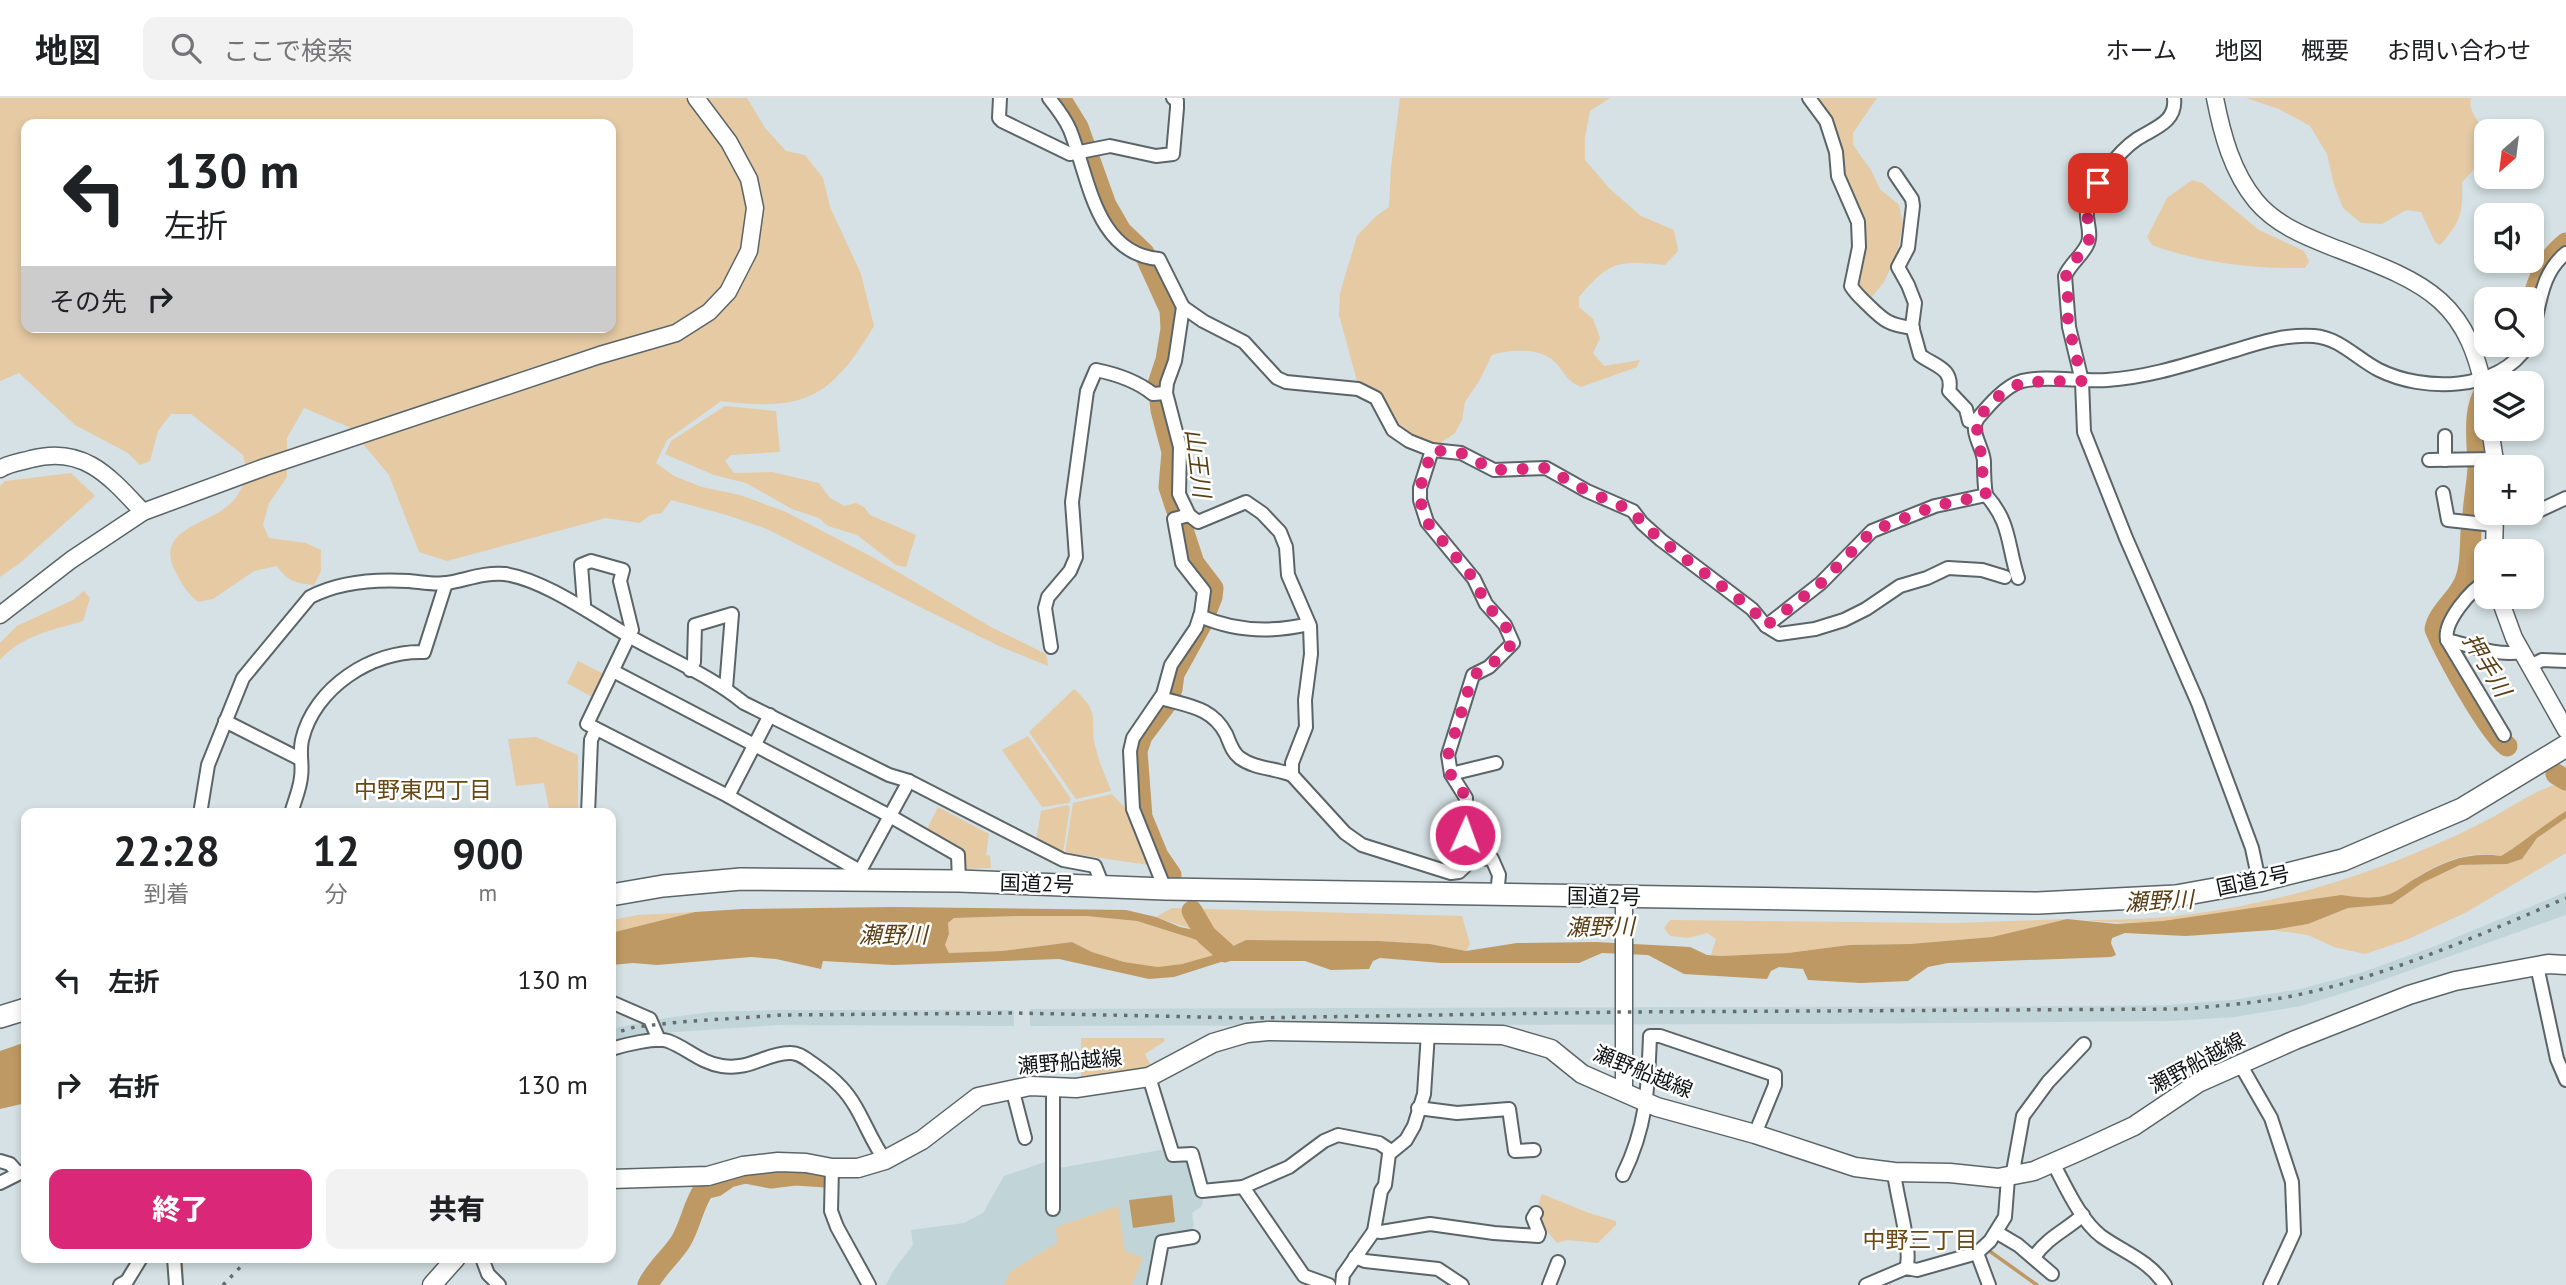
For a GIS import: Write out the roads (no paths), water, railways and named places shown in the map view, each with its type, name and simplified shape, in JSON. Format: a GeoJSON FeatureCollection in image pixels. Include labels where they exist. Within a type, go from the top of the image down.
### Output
{"type":"FeatureCollection","features":[{"type":"Feature","properties":{"kind":"highway","name":"国道2号"},"geometry":{"type":"LineString","coordinates":[[616,894],[722,879],[860,876],[1165,889],[2105,902],[2176,896],[2259,881],[2343,860],[2402,837],[2462,809],[2566,746]]}},
{"type":"Feature","properties":{"kind":"highway"},"geometry":{"type":"LineString","coordinates":[[0,1017],[21,1011]]}},
{"type":"Feature","properties":{"kind":"main road","name":"瀬野船越線"},"geometry":{"type":"LineString","coordinates":[[616,1179],[708,1176],[759,1163],[806,1163],[832,1168],[858,1168],[885,1160],[922,1140],[978,1097],[1012,1088],[1076,1088],[1149,1077],[1205,1046],[1247,1033],[1503,1035],[1551,1049],[1583,1074],[1647,1102],[1855,1167],[1894,1172],[2010,1177],[2053,1163],[2134,1126],[2198,1083],[2409,995],[2455,981],[2537,966],[2566,965]]}},
{"type":"Feature","properties":{"kind":"main road"},"geometry":{"type":"LineString","coordinates":[[432,1285],[452,1263]]}},
{"type":"Feature","properties":{"kind":"street"},"geometry":{"type":"LineString","coordinates":[[0,615],[71,560],[143,512],[265,467],[600,355],[676,333],[709,312],[728,292],[749,251],[755,208],[748,179],[729,142],[696,98]]}},
{"type":"Feature","properties":{"kind":"street"},"geometry":{"type":"LineString","coordinates":[[1000,98],[999,118],[1002,121],[1070,154],[1110,146],[1156,156],[1172,154],[1177,108],[1177,101],[1173,98]]}},
{"type":"Feature","properties":{"kind":"street"},"geometry":{"type":"LineString","coordinates":[[1049,98],[1067,124],[1081,152],[1091,195],[1110,232],[1137,255],[1159,259],[1183,307],[1179,339],[1161,393],[1180,447],[1179,494],[1184,516],[1182,563],[1204,591],[1203,617],[1171,665],[1165,700],[1140,727],[1133,738],[1130,751],[1133,809],[1165,889]]}},
{"type":"Feature","properties":{"kind":"street"},"geometry":{"type":"LineString","coordinates":[[1809,98],[1826,121],[1836,152],[1838,176],[1858,222],[1859,247],[1851,286],[1882,319],[1898,326],[1913,327]]}},
{"type":"Feature","properties":{"kind":"street"},"geometry":{"type":"LineString","coordinates":[[2174,98],[2175,105],[2163,125],[2134,141],[2119,155],[2098,183],[2089,202],[2087,214],[2089,241],[2067,272],[2067,312],[2082,381],[2084,432],[2126,538],[2198,703],[2252,848],[2259,881]]}},
{"type":"Feature","properties":{"kind":"street"},"geometry":{"type":"LineString","coordinates":[[2215,98],[2229,154],[2256,201],[2277,220],[2306,237],[2382,265],[2424,288],[2455,317],[2474,350],[2480,371]]}},
{"type":"Feature","properties":{"kind":"street"},"geometry":{"type":"LineString","coordinates":[[1895,174],[1912,199],[1913,206],[1908,248],[1898,267],[1914,303],[1913,327],[1920,355],[1943,368],[1951,386],[1949,391],[1966,410],[1969,421],[1976,420],[1997,397],[2022,382],[2109,380],[2167,370],[2268,340],[2314,336],[2336,341],[2375,368],[2398,379],[2433,384],[2474,380]]}},
{"type":"Feature","properties":{"kind":"street"},"geometry":{"type":"LineString","coordinates":[[2543,287],[2551,268],[2566,253]]}},
{"type":"Feature","properties":{"kind":"street"},"geometry":{"type":"LineString","coordinates":[[1183,307],[1203,321],[1244,342],[1286,382],[1358,389],[1376,398],[1393,430],[1401,437],[1432,450],[1461,453],[1494,470],[1546,468],[1587,491],[1633,511],[1661,540],[1752,609],[1766,626],[1779,634],[1815,629],[1844,620],[1900,586],[1948,568],[1982,570],[2012,577],[2003,519],[1986,495],[1982,475],[1984,463],[1976,420]]}},
{"type":"Feature","properties":{"kind":"street"},"geometry":{"type":"LineString","coordinates":[[2500,371],[2520,357]]}},
{"type":"Feature","properties":{"kind":"street"},"geometry":{"type":"LineString","coordinates":[[1051,646],[1045,608],[1048,597],[1070,571],[1076,557],[1072,502],[1087,391],[1096,370],[1121,376],[1139,386],[1161,393]]}},
{"type":"Feature","properties":{"kind":"street"},"geometry":{"type":"LineString","coordinates":[[2445,436],[2445,460]]}},
{"type":"Feature","properties":{"kind":"street"},"geometry":{"type":"LineString","coordinates":[[1432,450],[1420,488],[1420,500],[1427,522],[1474,579],[1486,604],[1505,625],[1513,643],[1489,667],[1473,675],[1449,746],[1451,775],[1466,797],[1465,835],[1474,858]]}},
{"type":"Feature","properties":{"kind":"street"},"geometry":{"type":"LineString","coordinates":[[0,469],[43,456],[75,457],[106,472],[143,512]]}},
{"type":"Feature","properties":{"kind":"street"},"geometry":{"type":"LineString","coordinates":[[2429,460],[2474,462]]}},
{"type":"Feature","properties":{"kind":"street"},"geometry":{"type":"LineString","coordinates":[[2443,493],[2448,520],[2474,519]]}},
{"type":"Feature","properties":{"kind":"street"},"geometry":{"type":"LineString","coordinates":[[1766,626],[1821,583],[1872,531],[1935,506],[1986,495]]}},
{"type":"Feature","properties":{"kind":"street"},"geometry":{"type":"LineString","coordinates":[[2544,508],[2566,498]]}},
{"type":"Feature","properties":{"kind":"street"},"geometry":{"type":"LineString","coordinates":[[1184,516],[1198,522],[1246,502],[1273,524],[1286,547],[1286,569],[1309,624],[1311,654],[1305,700],[1306,727],[1292,763],[1292,775]]}},
{"type":"Feature","properties":{"kind":"street"},"geometry":{"type":"LineString","coordinates":[[582,607],[581,565],[591,561],[622,570],[620,581],[632,630],[587,724],[728,796],[860,876],[909,781]]}},
{"type":"Feature","properties":{"kind":"street"},"geometry":{"type":"LineString","coordinates":[[201,808],[208,765],[243,678],[310,597],[322,591],[365,581],[446,583],[466,577],[506,574],[548,589],[726,688],[744,703],[889,775],[909,781],[1063,860],[1096,866],[1103,886]]}},
{"type":"Feature","properties":{"kind":"street"},"geometry":{"type":"LineString","coordinates":[[293,808],[302,776],[300,759],[308,722],[330,690],[346,675],[409,652],[424,652],[446,583]]}},
{"type":"Feature","properties":{"kind":"street"},"geometry":{"type":"LineString","coordinates":[[2474,591],[2448,622],[2445,634],[2504,735]]}},
{"type":"Feature","properties":{"kind":"street"},"geometry":{"type":"LineString","coordinates":[[2503,609],[2510,629],[2566,730]]}},
{"type":"Feature","properties":{"kind":"street"},"geometry":{"type":"LineString","coordinates":[[690,670],[694,662],[695,625],[732,614],[726,688]]}},
{"type":"Feature","properties":{"kind":"street"},"geometry":{"type":"LineString","coordinates":[[1203,617],[1232,628],[1251,630],[1285,630],[1309,624]]}},
{"type":"Feature","properties":{"kind":"street"},"geometry":{"type":"LineString","coordinates":[[2447,640],[2526,659],[2566,661]]}},
{"type":"Feature","properties":{"kind":"street"},"geometry":{"type":"LineString","coordinates":[[613,671],[890,816],[958,855],[958,881]]}},
{"type":"Feature","properties":{"kind":"street"},"geometry":{"type":"LineString","coordinates":[[1165,700],[1212,714],[1235,754],[1243,761],[1292,775],[1345,833],[1362,845],[1451,873],[1459,872],[1474,858],[1492,859],[1499,876],[1497,895]]}},
{"type":"Feature","properties":{"kind":"street"},"geometry":{"type":"LineString","coordinates":[[728,796],[770,715]]}},
{"type":"Feature","properties":{"kind":"street"},"geometry":{"type":"LineString","coordinates":[[225,721],[300,759]]}},
{"type":"Feature","properties":{"kind":"street"},"geometry":{"type":"LineString","coordinates":[[588,808],[591,740],[596,729]]}},
{"type":"Feature","properties":{"kind":"street"},"geometry":{"type":"LineString","coordinates":[[1451,775],[1496,764]]}},
{"type":"Feature","properties":{"kind":"street"},"geometry":{"type":"LineString","coordinates":[[1624,897],[1624,1092]]}},
{"type":"Feature","properties":{"kind":"street"},"geometry":{"type":"LineString","coordinates":[[2537,966],[2557,1059],[2566,1080]]}},
{"type":"Feature","properties":{"kind":"street"},"geometry":{"type":"LineString","coordinates":[[616,1004],[650,1020],[659,1040]]}},
{"type":"Feature","properties":{"kind":"street"},"geometry":{"type":"LineString","coordinates":[[1342,1285],[1343,1275],[1374,1231],[1391,1151],[1412,1132],[1424,1094],[1428,1033]]}},
{"type":"Feature","properties":{"kind":"street"},"geometry":{"type":"LineString","coordinates":[[1623,1175],[1631,1159],[1647,1102],[1650,1036],[1660,1036],[1775,1075],[1774,1085],[1755,1134]]}},
{"type":"Feature","properties":{"kind":"street"},"geometry":{"type":"LineString","coordinates":[[616,1048],[667,1041],[702,1060],[722,1066],[746,1066],[792,1052],[803,1056],[842,1087],[858,1111],[874,1146],[885,1160]]}},
{"type":"Feature","properties":{"kind":"street"},"geometry":{"type":"LineString","coordinates":[[1866,1285],[1906,1268],[1917,1270],[1977,1253],[1996,1232],[2006,1217],[2010,1177],[2023,1116],[2048,1082],[2084,1044]]}},
{"type":"Feature","properties":{"kind":"street"},"geometry":{"type":"LineString","coordinates":[[2240,1064],[2271,1118],[2292,1182],[2294,1233],[2270,1285]]}},
{"type":"Feature","properties":{"kind":"street"},"geometry":{"type":"LineString","coordinates":[[1149,1077],[1173,1155],[1192,1154],[1202,1191],[1243,1187],[1289,1167],[1324,1141],[1338,1135],[1379,1143],[1391,1151]]}},
{"type":"Feature","properties":{"kind":"street"},"geometry":{"type":"LineString","coordinates":[[1053,1209],[1054,1087]]}},
{"type":"Feature","properties":{"kind":"street"},"geometry":{"type":"LineString","coordinates":[[1012,1088],[1025,1138]]}},
{"type":"Feature","properties":{"kind":"street"},"geometry":{"type":"LineString","coordinates":[[1418,1108],[1457,1113],[1509,1109],[1515,1151],[1534,1150]]}},
{"type":"Feature","properties":{"kind":"street"},"geometry":{"type":"LineString","coordinates":[[0,1161],[21,1171]]}},
{"type":"Feature","properties":{"kind":"street"},"geometry":{"type":"LineString","coordinates":[[2053,1163],[2083,1215],[2099,1235],[2140,1259],[2165,1285]]}},
{"type":"Feature","properties":{"kind":"street"},"geometry":{"type":"LineString","coordinates":[[832,1168],[831,1211],[869,1285]]}},
{"type":"Feature","properties":{"kind":"street"},"geometry":{"type":"LineString","coordinates":[[0,1183],[21,1172]]}},
{"type":"Feature","properties":{"kind":"street"},"geometry":{"type":"LineString","coordinates":[[1894,1172],[1908,1243],[1909,1261],[1906,1268]]}},
{"type":"Feature","properties":{"kind":"street"},"geometry":{"type":"LineString","coordinates":[[1243,1187],[1304,1276],[1329,1285]]}},
{"type":"Feature","properties":{"kind":"street"},"geometry":{"type":"LineString","coordinates":[[1374,1231],[1430,1224],[1538,1236],[1533,1218],[1536,1213]]}},
{"type":"Feature","properties":{"kind":"street"},"geometry":{"type":"LineString","coordinates":[[2034,1257],[2050,1238],[2083,1215]]}},
{"type":"Feature","properties":{"kind":"street"},"geometry":{"type":"LineString","coordinates":[[1996,1232],[2034,1257],[2052,1275]]}},
{"type":"Feature","properties":{"kind":"street"},"geometry":{"type":"LineString","coordinates":[[1154,1285],[1162,1242],[1193,1237]]}},
{"type":"Feature","properties":{"kind":"street"},"geometry":{"type":"LineString","coordinates":[[1977,1253],[1989,1285]]}},
{"type":"Feature","properties":{"kind":"street"},"geometry":{"type":"LineString","coordinates":[[1355,1256],[1365,1261],[1438,1269],[1462,1285]]}},
{"type":"Feature","properties":{"kind":"street"},"geometry":{"type":"LineString","coordinates":[[1549,1285],[1558,1262]]}},
{"type":"Feature","properties":{"kind":"street"},"geometry":{"type":"LineString","coordinates":[[120,1285],[127,1280],[138,1263]]}},
{"type":"Feature","properties":{"kind":"street"},"geometry":{"type":"LineString","coordinates":[[174,1263],[176,1285]]}},
{"type":"Feature","properties":{"kind":"street"},"geometry":{"type":"LineString","coordinates":[[484,1263],[488,1274],[499,1285]]}},
{"type":"Feature","properties":{"kind":"water","name":"瀬野川"},"geometry":{"type":"Polygon","coordinates":[[[2566,811],[2566,818],[2537,838],[2522,859],[2507,864],[2460,865],[2422,883],[2392,904],[2348,908],[2308,924],[2273,930],[2186,936],[2125,933],[2112,938],[2111,943],[2116,955],[2111,957],[1948,963],[1928,967],[1908,981],[1861,983],[1808,980],[1803,969],[1779,967],[1771,971],[1767,979],[1684,974],[1648,955],[1602,953],[1579,963],[1441,963],[1380,958],[1373,961],[1369,969],[1331,970],[1305,961],[1224,961],[1174,977],[1149,979],[1059,959],[893,965],[823,961],[821,969],[776,959],[751,957],[657,965],[616,965],[616,932],[695,912],[893,907],[1126,910],[1156,917],[1180,927],[1210,933],[1233,946],[1246,940],[1378,941],[1430,944],[1466,951],[1517,943],[1596,942],[1690,947],[1707,955],[1722,956],[1788,953],[1849,945],[1910,944],[1992,937],[2067,919],[2116,924],[2163,921],[2341,895],[2378,897],[2393,893],[2448,862],[2468,856],[2501,856],[2566,811]],[[1086,916],[954,918],[948,923],[949,934],[945,945],[949,953],[1002,951],[1072,942],[1092,952],[1124,962],[1158,967],[1182,964],[1221,953],[1216,947],[1137,921],[1086,916]]]}},
{"type":"Feature","properties":{"kind":"water"},"geometry":{"type":"Polygon","coordinates":[[[21,1044],[21,1104],[0,1109],[0,1051],[21,1044]]]}},
{"type":"Feature","properties":{"kind":"water"},"geometry":{"type":"Polygon","coordinates":[[[1172,1195],[1175,1222],[1133,1228],[1129,1200],[1172,1195]]]}},
{"type":"Feature","properties":{"kind":"waterway","name":"山王川"},"geometry":{"type":"LineString","coordinates":[[1060,98],[1078,127],[1106,205],[1121,231],[1144,253],[1170,310],[1171,329],[1166,360],[1158,384],[1161,410],[1172,452],[1169,487],[1194,563],[1213,588],[1201,625],[1174,674],[1166,704],[1142,736],[1137,751],[1142,817],[1158,856],[1171,875]]}},
{"type":"Feature","properties":{"kind":"waterway","name":"押手川"},"geometry":{"type":"LineString","coordinates":[[2537,287],[2543,270],[2566,243]]}},
{"type":"Feature","properties":{"kind":"waterway","name":"押手川"},"geometry":{"type":"LineString","coordinates":[[2473,514],[2478,469],[2477,441]]}},
{"type":"Feature","properties":{"kind":"waterway","name":"押手川"},"geometry":{"type":"LineString","coordinates":[[2471,532],[2470,560],[2465,581],[2439,618],[2435,629],[2479,709],[2507,746]]}},
{"type":"Feature","properties":{"kind":"waterway","name":"押手川"},"geometry":{"type":"LineString","coordinates":[[2556,774],[2566,780]]}},
{"type":"Feature","properties":{"kind":"waterway","name":"山王川"},"geometry":{"type":"LineString","coordinates":[[1192,911],[1206,935],[1225,952]]}},
{"type":"Feature","properties":{"kind":"waterway"},"geometry":{"type":"LineString","coordinates":[[648,1285],[681,1241],[704,1189],[745,1173],[771,1178],[795,1175],[826,1177]]}},
{"type":"Feature","properties":{"kind":"waterway"},"geometry":{"type":"LineString","coordinates":[[1988,1250],[2037,1285]]}},
{"type":"Feature","properties":{"kind":"waterway"},"geometry":{"type":"LineString","coordinates":[[181,1263],[182,1285]]}},
{"type":"Feature","properties":{"kind":"railway"},"geometry":{"type":"LineString","coordinates":[[616,1033],[635,1027],[680,1022],[781,1015],[1014,1013],[1248,1018],[1624,1012],[2185,1009],[2275,999],[2348,982],[2423,957],[2566,898]]}},
{"type":"Feature","properties":{"kind":"railway"},"geometry":{"type":"LineString","coordinates":[[223,1285],[244,1263]]}},
{"type":"Feature","properties":{"kind":"district","name":"中野東四丁目"},"geometry":{"type":"Point","coordinates":[423,790]}},
{"type":"Feature","properties":{"kind":"district","name":"中野三丁目"},"geometry":{"type":"Point","coordinates":[1920,1240]}}]}
